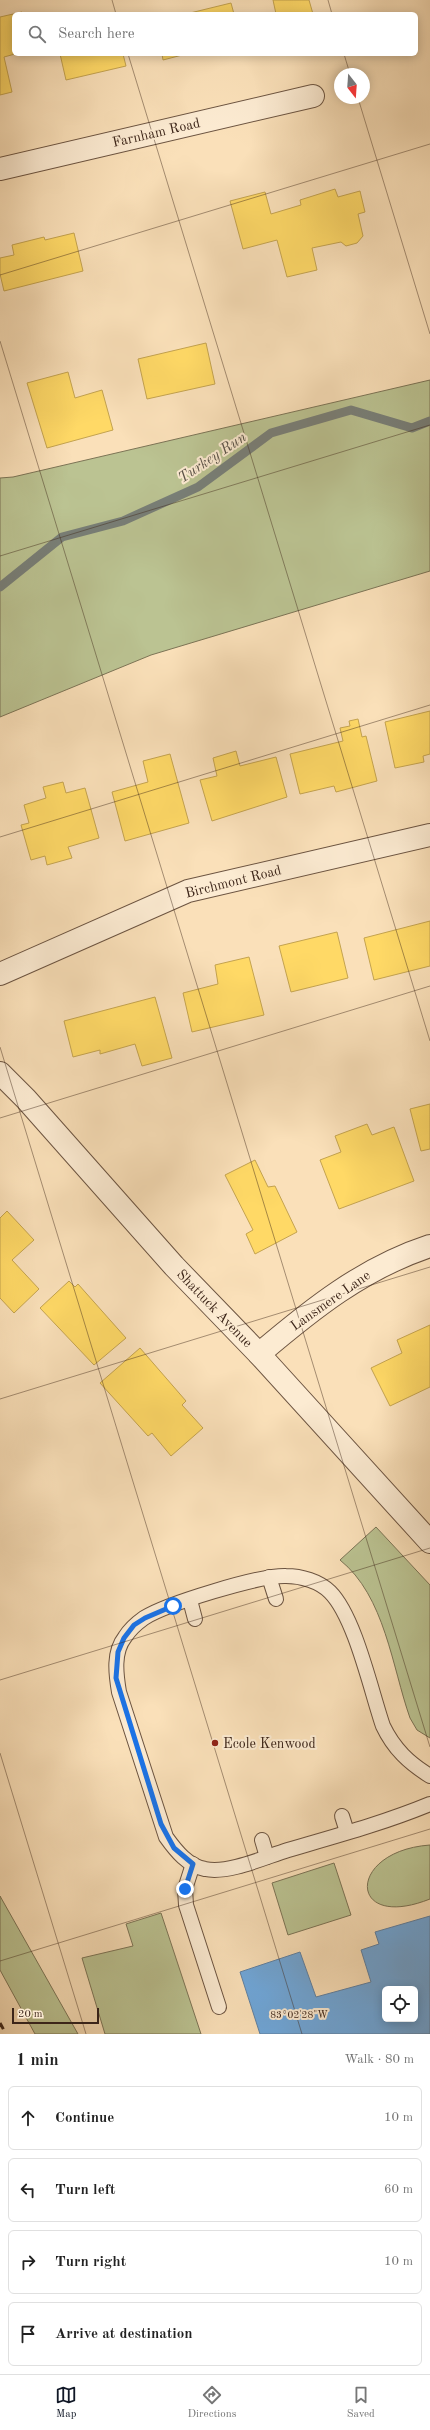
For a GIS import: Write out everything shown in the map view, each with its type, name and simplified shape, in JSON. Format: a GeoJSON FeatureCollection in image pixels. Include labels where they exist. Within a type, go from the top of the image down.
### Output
{"type":"FeatureCollection","features":[{"type":"Feature","properties":{"kind":"street","name":"Farnham Road"},"geometry":{"type":"LineString","coordinates":[[0,169],[313,96]]}},
{"type":"Feature","properties":{"kind":"street","name":"Birchmont Road"},"geometry":{"type":"LineString","coordinates":[[0,974],[188,891],[430,834]]}},
{"type":"Feature","properties":{"kind":"street","name":"Shattuck Avenue"},"geometry":{"type":"LineString","coordinates":[[0,1073],[26,1099],[174,1266],[259,1354],[430,1542]]}},
{"type":"Feature","properties":{"kind":"street","name":"Lansmere Lane"},"geometry":{"type":"LineString","coordinates":[[259,1354],[310,1311],[341,1288],[374,1269],[430,1246]]}},
{"type":"Feature","properties":{"kind":"lane"},"geometry":{"type":"LineString","coordinates":[[269,1577],[276,1599]]}},
{"type":"Feature","properties":{"kind":"lane"},"geometry":{"type":"LineString","coordinates":[[430,1776],[403,1758],[389,1739],[383,1726],[350,1622],[338,1601],[317,1583],[302,1577],[269,1577],[190,1600],[156,1612],[134,1625],[124,1638],[118,1652],[116,1667],[119,1692],[161,1824],[174,1848],[193,1864],[205,1869],[218,1870],[267,1857],[430,1804]]}},
{"type":"Feature","properties":{"kind":"lane"},"geometry":{"type":"LineString","coordinates":[[190,1600],[195,1619]]}},
{"type":"Feature","properties":{"kind":"lane"},"geometry":{"type":"LineString","coordinates":[[342,1816],[347,1832]]}},
{"type":"Feature","properties":{"kind":"lane"},"geometry":{"type":"LineString","coordinates":[[262,1840],[267,1857]]}},
{"type":"Feature","properties":{"kind":"lane"},"geometry":{"type":"LineString","coordinates":[[193,1864],[185,1889],[186,1905],[218,2007]]}},
{"type":"Feature","properties":{"kind":"green space"},"geometry":{"type":"Polygon","coordinates":[[[430,380],[430,571],[151,655],[0,717],[0,478],[13,477],[430,380]]]}},
{"type":"Feature","properties":{"kind":"green space"},"geometry":{"type":"Polygon","coordinates":[[[376,1527],[430,1585],[430,1738],[417,1730],[410,1718],[392,1655],[377,1612],[355,1575],[340,1560],[376,1527]]]}},
{"type":"Feature","properties":{"kind":"green space"},"geometry":{"type":"Polygon","coordinates":[[[430,1845],[430,1899],[403,1906],[383,1905],[371,1898],[367,1887],[371,1873],[383,1861],[402,1850],[430,1845]]]}},
{"type":"Feature","properties":{"kind":"green space"},"geometry":{"type":"Polygon","coordinates":[[[334,1863],[351,1915],[288,1935],[272,1883],[334,1863]]]}},
{"type":"Feature","properties":{"kind":"green space"},"geometry":{"type":"Polygon","coordinates":[[[0,1896],[78,2034],[35,2034],[0,1970],[0,1896]]]}},
{"type":"Feature","properties":{"kind":"green space"},"geometry":{"type":"Polygon","coordinates":[[[161,1913],[201,2034],[105,2034],[82,1958],[133,1946],[126,1924],[161,1913]]]}},
{"type":"Feature","properties":{"kind":"building: Homes"},"geometry":{"type":"Polygon","coordinates":[[[273,0],[309,0],[312,12],[276,12],[273,0]]]}},
{"type":"Feature","properties":{"kind":"building: Homes"},"geometry":{"type":"Polygon","coordinates":[[[231,3],[233,12],[194,12],[231,3]]]}},
{"type":"Feature","properties":{"kind":"building: Homes"},"geometry":{"type":"Polygon","coordinates":[[[12,14],[12,55],[4,57],[12,92],[0,95],[0,17],[12,14]]]}},
{"type":"Feature","properties":{"kind":"building: Homes"},"geometry":{"type":"Polygon","coordinates":[[[60,56],[124,56],[126,66],[66,80],[60,56]]]}},
{"type":"Feature","properties":{"kind":"building: Homes"},"geometry":{"type":"Polygon","coordinates":[[[162,56],[178,56],[163,60],[162,56]]]}},
{"type":"Feature","properties":{"kind":"building: Homes"},"geometry":{"type":"Polygon","coordinates":[[[335,189],[338,197],[360,191],[365,212],[358,214],[363,236],[357,243],[346,246],[341,242],[312,248],[317,270],[287,277],[277,240],[243,249],[230,201],[265,192],[271,214],[301,205],[300,200],[335,189]]]}},
{"type":"Feature","properties":{"kind":"building: Homes"},"geometry":{"type":"Polygon","coordinates":[[[74,233],[83,271],[4,291],[0,274],[0,258],[14,255],[12,245],[44,237],[45,240],[74,233]]]}},
{"type":"Feature","properties":{"kind":"building: Homes"},"geometry":{"type":"Polygon","coordinates":[[[206,343],[215,384],[147,399],[138,359],[206,343]]]}},
{"type":"Feature","properties":{"kind":"building: Homes"},"geometry":{"type":"Polygon","coordinates":[[[68,372],[75,398],[102,390],[113,430],[47,448],[27,383],[68,372]]]}},
{"type":"Feature","properties":{"kind":"building: Homes"},"geometry":{"type":"Polygon","coordinates":[[[430,711],[430,754],[423,756],[424,762],[395,768],[385,722],[430,711]]]}},
{"type":"Feature","properties":{"kind":"building: Homes"},"geometry":{"type":"Polygon","coordinates":[[[358,719],[362,737],[366,736],[377,781],[336,792],[334,786],[300,794],[290,754],[343,741],[340,728],[350,726],[349,721],[358,719]]]}},
{"type":"Feature","properties":{"kind":"building: Homes"},"geometry":{"type":"Polygon","coordinates":[[[236,751],[240,766],[276,757],[287,797],[212,821],[200,780],[217,776],[213,758],[236,751]]]}},
{"type":"Feature","properties":{"kind":"building: Homes"},"geometry":{"type":"Polygon","coordinates":[[[170,754],[189,823],[125,841],[112,792],[148,782],[143,761],[170,754]]]}},
{"type":"Feature","properties":{"kind":"building: Homes"},"geometry":{"type":"Polygon","coordinates":[[[63,782],[66,793],[85,788],[99,838],[68,847],[72,858],[47,865],[45,856],[31,860],[21,825],[29,823],[24,805],[46,798],[43,787],[63,782]]]}},
{"type":"Feature","properties":{"kind":"building: Homes"},"geometry":{"type":"Polygon","coordinates":[[[430,921],[430,966],[374,980],[364,938],[430,921]]]}},
{"type":"Feature","properties":{"kind":"building: Homes"},"geometry":{"type":"Polygon","coordinates":[[[337,932],[348,978],[291,992],[279,946],[337,932]]]}},
{"type":"Feature","properties":{"kind":"building: Homes"},"geometry":{"type":"Polygon","coordinates":[[[249,957],[264,1015],[192,1032],[183,993],[218,984],[215,965],[249,957]]]}},
{"type":"Feature","properties":{"kind":"building: Homes"},"geometry":{"type":"Polygon","coordinates":[[[155,997],[172,1058],[142,1066],[135,1044],[100,1054],[100,1050],[73,1057],[64,1021],[155,997]]]}},
{"type":"Feature","properties":{"kind":"building: Homes"},"geometry":{"type":"Polygon","coordinates":[[[430,1104],[430,1149],[421,1151],[410,1109],[430,1104]]]}},
{"type":"Feature","properties":{"kind":"building: Homes"},"geometry":{"type":"Polygon","coordinates":[[[367,1124],[372,1135],[394,1127],[414,1181],[339,1209],[320,1160],[341,1152],[335,1136],[367,1124]]]}},
{"type":"Feature","properties":{"kind":"building: Homes"},"geometry":{"type":"Polygon","coordinates":[[[255,1160],[268,1187],[275,1186],[297,1232],[255,1254],[246,1234],[253,1230],[225,1175],[255,1160]]]}},
{"type":"Feature","properties":{"kind":"building: Homes"},"geometry":{"type":"Polygon","coordinates":[[[7,1211],[34,1240],[12,1260],[39,1289],[14,1313],[0,1298],[0,1218],[7,1211]]]}},
{"type":"Feature","properties":{"kind":"building: Homes"},"geometry":{"type":"Polygon","coordinates":[[[69,1281],[75,1287],[78,1284],[126,1338],[94,1365],[40,1308],[69,1281]]]}},
{"type":"Feature","properties":{"kind":"building: Homes"},"geometry":{"type":"Polygon","coordinates":[[[430,1325],[430,1387],[390,1406],[371,1368],[402,1353],[397,1340],[430,1325]]]}},
{"type":"Feature","properties":{"kind":"building: Homes"},"geometry":{"type":"Polygon","coordinates":[[[140,1348],[186,1401],[182,1405],[203,1428],[171,1456],[152,1433],[148,1436],[100,1383],[140,1348]]]}},
{"type":"Feature","properties":{"kind":"building: Schools"},"geometry":{"type":"Polygon","coordinates":[[[430,1916],[430,2034],[260,2034],[240,1972],[300,1952],[316,1997],[371,1982],[361,1950],[379,1944],[375,1932],[430,1916]]]}},
{"type":"Feature","properties":{"kind":"waterway","name":"Turkey Run"},"geometry":{"type":"LineString","coordinates":[[0,587],[62,537],[123,521],[198,487],[271,433],[351,410],[412,428],[430,421]]}},
{"type":"Feature","properties":{"kind":"railway"},"geometry":{"type":"LineString","coordinates":[[0,2023],[6,2034]]}},
{"type":"Feature","properties":{"kind":"place","name":"Ecole Kenwood"},"geometry":{"type":"Point","coordinates":[215,1743]}},
{"type":"Feature","properties":{"kind":"route"},"geometry":{"type":"LineString","coordinates":[[173,1606],[156,1612],[134,1625],[124,1638],[118,1652],[116,1678],[147,1782],[166,1837],[174,1848],[193,1864],[185,1889]]}}]}
